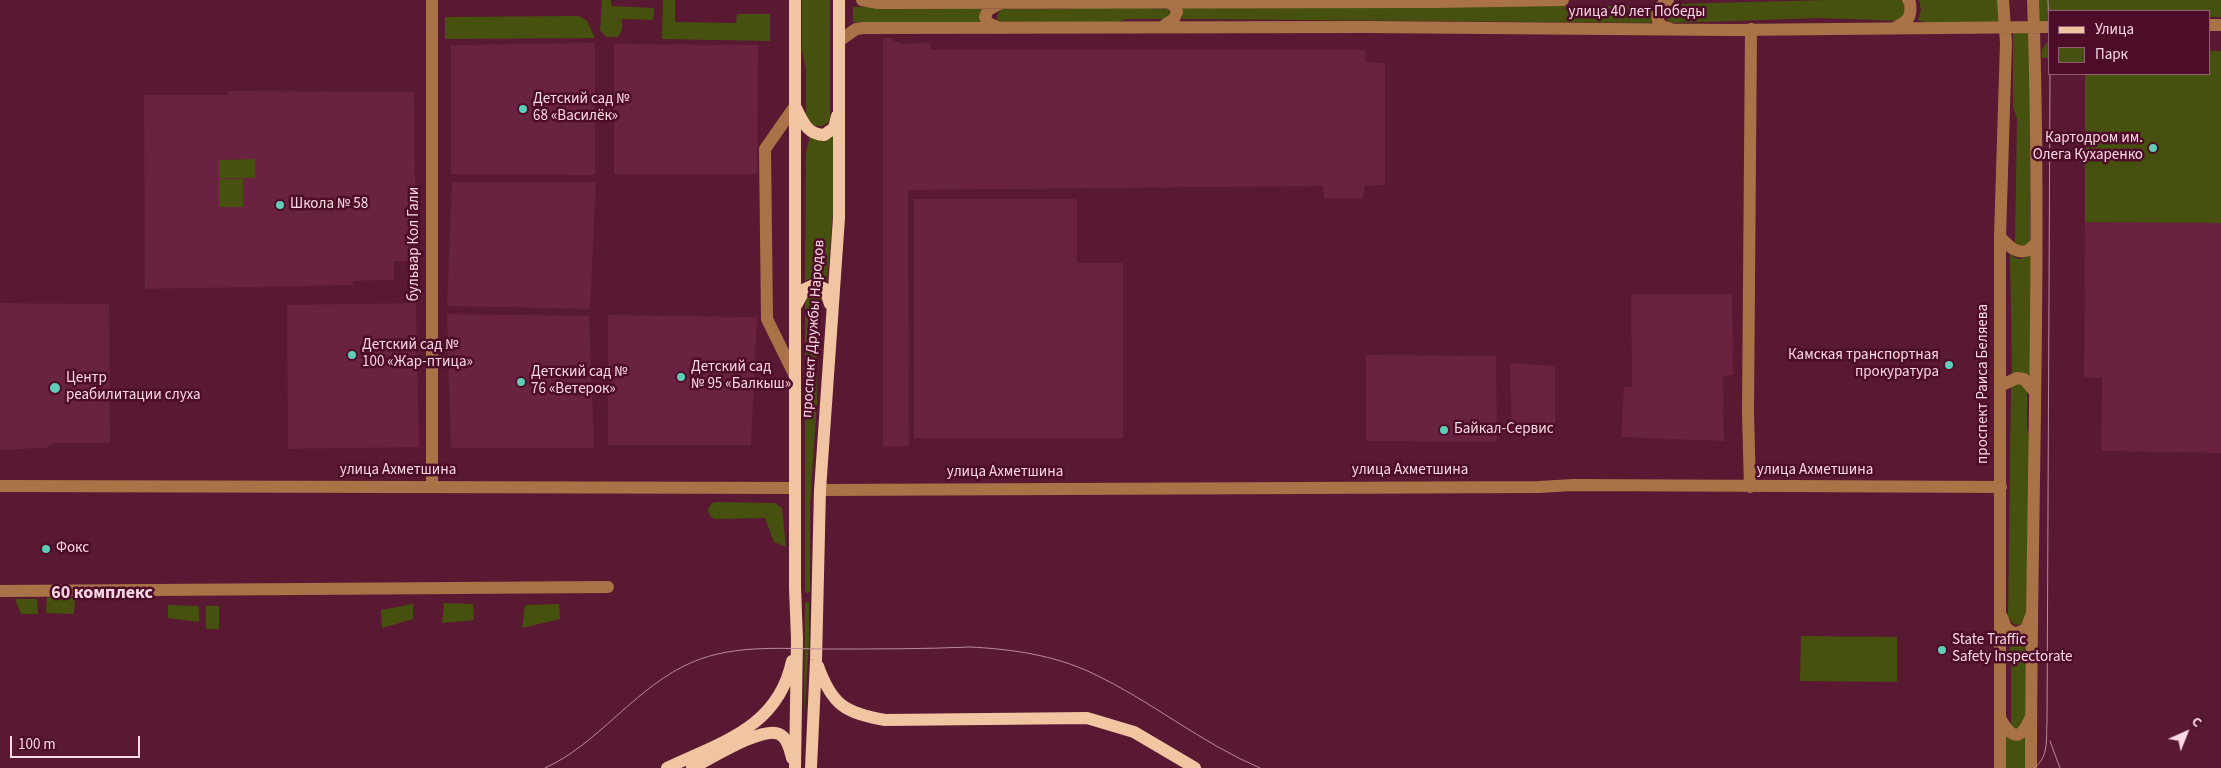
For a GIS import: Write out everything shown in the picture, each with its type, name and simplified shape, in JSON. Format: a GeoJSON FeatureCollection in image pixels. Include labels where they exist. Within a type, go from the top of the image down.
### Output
{"type":"FeatureCollection","features":[{"type":"Feature","properties":{"kind":"main road","name":"проспект Дружбы Народов"},"geometry":{"type":"LineString","coordinates":[[795,0],[795,588],[797,639]]}},
{"type":"Feature","properties":{"kind":"main road","name":"проспект Дружбы Народов"},"geometry":{"type":"LineString","coordinates":[[811,768],[816,660],[820,490],[831,306],[839,218],[839,0]]}},
{"type":"Feature","properties":{"kind":"main road"},"geometry":{"type":"LineString","coordinates":[[795,106],[806,128],[815,135],[824,135],[834,128],[839,111]]}},
{"type":"Feature","properties":{"kind":"main road"},"geometry":{"type":"LineString","coordinates":[[795,306],[805,289],[816,284],[824,289],[831,306]]}},
{"type":"Feature","properties":{"kind":"main road"},"geometry":{"type":"LineString","coordinates":[[795,588],[803,597],[808,598],[812,597],[818,589]]}},
{"type":"Feature","properties":{"kind":"main road"},"geometry":{"type":"LineString","coordinates":[[666,768],[744,730],[764,716],[778,700],[791,670],[797,639]]}},
{"type":"Feature","properties":{"kind":"main road"},"geometry":{"type":"LineString","coordinates":[[795,768],[797,639]]}},
{"type":"Feature","properties":{"kind":"main road"},"geometry":{"type":"LineString","coordinates":[[816,660],[825,686],[836,701],[858,715],[884,720],[1087,718],[1134,732],[1195,768]]}},
{"type":"Feature","properties":{"kind":"main road"},"geometry":{"type":"LineString","coordinates":[[692,768],[751,738],[778,734],[786,740],[795,768]]}},
{"type":"Feature","properties":{"kind":"street","name":"бульвар Кол Гали"},"geometry":{"type":"LineString","coordinates":[[432,0],[432,487]]}},
{"type":"Feature","properties":{"kind":"street","name":"улица 40 лет Победы"},"geometry":{"type":"LineString","coordinates":[[862,0],[878,3],[1563,0]]}},
{"type":"Feature","properties":{"kind":"street"},"geometry":{"type":"LineString","coordinates":[[1668,0],[1659,9],[1657,14],[1658,21],[1661,26],[1675,28]]}},
{"type":"Feature","properties":{"kind":"street"},"geometry":{"type":"LineString","coordinates":[[1896,27],[1906,22],[1910,17],[1910,3],[1908,0]]}},
{"type":"Feature","properties":{"kind":"street","name":"проспект Раиса Беляева"},"geometry":{"type":"LineString","coordinates":[[2000,768],[2000,237],[2005,28],[2003,0]]}},
{"type":"Feature","properties":{"kind":"street"},"geometry":{"type":"LineString","coordinates":[[2031,768],[2036,243],[2033,0]]}},
{"type":"Feature","properties":{"kind":"street"},"geometry":{"type":"LineString","coordinates":[[1004,29],[988,23],[985,17],[988,10],[1006,1]]}},
{"type":"Feature","properties":{"kind":"street"},"geometry":{"type":"LineString","coordinates":[[1162,27],[1174,19],[1177,12],[1174,6],[1166,1]]}},
{"type":"Feature","properties":{"kind":"street","name":"улица 40 лет Победы"},"geometry":{"type":"LineString","coordinates":[[839,41],[856,29],[862,28],[1675,28],[1751,30],[1896,27],[2048,27]]}},
{"type":"Feature","properties":{"kind":"street"},"geometry":{"type":"LineString","coordinates":[[1750,487],[1748,413],[1751,30]]}},
{"type":"Feature","properties":{"kind":"street"},"geometry":{"type":"LineString","coordinates":[[795,106],[765,149],[767,319],[795,376]]}},
{"type":"Feature","properties":{"kind":"street"},"geometry":{"type":"LineString","coordinates":[[2000,237],[2016,252],[2029,250],[2036,243]]}},
{"type":"Feature","properties":{"kind":"street"},"geometry":{"type":"LineString","coordinates":[[2000,386],[2017,378],[2024,379],[2034,392]]}},
{"type":"Feature","properties":{"kind":"street","name":"улица Ахметшина"},"geometry":{"type":"LineString","coordinates":[[820,490],[1539,487],[1573,485],[2001,487]]}},
{"type":"Feature","properties":{"kind":"street","name":"улица Ахметшина"},"geometry":{"type":"LineString","coordinates":[[0,486],[795,488]]}},
{"type":"Feature","properties":{"kind":"street"},"geometry":{"type":"LineString","coordinates":[[0,591],[608,587]]}},
{"type":"Feature","properties":{"kind":"street"},"geometry":{"type":"LineString","coordinates":[[2001,615],[2006,628],[2015,634],[2026,629],[2031,614]]}},
{"type":"Feature","properties":{"kind":"street"},"geometry":{"type":"LineString","coordinates":[[2000,718],[2006,730],[2015,735],[2020,735],[2031,718]]}},
{"type":"Feature","properties":{"kind":"shaded area"},"geometry":{"type":"Polygon","coordinates":[[[883,38],[892,38],[893,42],[900,42],[901,44],[930,43],[931,50],[1365,50],[1366,62],[1385,63],[1385,185],[1365,186],[1363,198],[1324,198],[1323,186],[908,190],[909,446],[883,447],[883,38]]]}},
{"type":"Feature","properties":{"kind":"shaded area","name":"Детский сад № 68 «Василёк»"},"geometry":{"type":"Polygon","coordinates":[[[595,43],[595,175],[451,174],[451,45],[595,43]]]}},
{"type":"Feature","properties":{"kind":"shaded area"},"geometry":{"type":"Polygon","coordinates":[[[614,44],[758,45],[757,174],[614,174],[614,44]]]}},
{"type":"Feature","properties":{"kind":"shaded area","name":"Школа № 58"},"geometry":{"type":"Polygon","coordinates":[[[228,91],[414,92],[416,261],[394,261],[394,280],[353,281],[353,285],[145,289],[144,95],[227,95],[228,91]]]}},
{"type":"Feature","properties":{"kind":"shaded area"},"geometry":{"type":"Polygon","coordinates":[[[452,182],[596,182],[590,309],[447,306],[452,182]]]}},
{"type":"Feature","properties":{"kind":"shaded area"},"geometry":{"type":"Polygon","coordinates":[[[914,199],[1077,199],[1077,263],[1123,263],[1123,438],[914,438],[914,199]]]}},
{"type":"Feature","properties":{"kind":"shaded area"},"geometry":{"type":"Polygon","coordinates":[[[2085,222],[2221,223],[2221,453],[2101,451],[2102,378],[2084,377],[2085,222]]]}},
{"type":"Feature","properties":{"kind":"shaded area"},"geometry":{"type":"Polygon","coordinates":[[[1631,294],[1732,294],[1733,375],[1723,376],[1724,441],[1621,437],[1624,387],[1632,387],[1631,294]]]}},
{"type":"Feature","properties":{"kind":"shaded area","name":"Центр реабилитации слуха"},"geometry":{"type":"Polygon","coordinates":[[[0,303],[109,304],[110,443],[53,443],[46,448],[0,450],[0,303]]]}},
{"type":"Feature","properties":{"kind":"shaded area","name":"Детский сад № 100 «Жар-птица»"},"geometry":{"type":"Polygon","coordinates":[[[416,303],[419,447],[288,449],[287,305],[416,303]]]}},
{"type":"Feature","properties":{"kind":"shaded area","name":"Детский сад № 76 «Ветерок»"},"geometry":{"type":"Polygon","coordinates":[[[447,314],[589,316],[594,448],[451,448],[447,314]]]}},
{"type":"Feature","properties":{"kind":"shaded area","name":"Детский сад № 95 «Балкыш»"},"geometry":{"type":"Polygon","coordinates":[[[608,315],[757,317],[751,445],[608,445],[608,315]]]}},
{"type":"Feature","properties":{"kind":"shaded area"},"geometry":{"type":"Polygon","coordinates":[[[1366,355],[1496,356],[1497,442],[1366,441],[1366,355]]]}},
{"type":"Feature","properties":{"kind":"shaded area"},"geometry":{"type":"Polygon","coordinates":[[[1510,363],[1555,366],[1555,435],[1512,434],[1510,363]]]}},
{"type":"Feature","properties":{"kind":"green space"},"geometry":{"type":"Polygon","coordinates":[[[602,0],[611,0],[611,6],[654,8],[653,20],[622,19],[622,29],[618,37],[606,37],[600,30],[602,0]]]}},
{"type":"Feature","properties":{"kind":"green space"},"geometry":{"type":"Polygon","coordinates":[[[663,0],[675,0],[675,22],[736,23],[737,14],[770,14],[770,41],[662,39],[663,0]]]}},
{"type":"Feature","properties":{"kind":"green space"},"geometry":{"type":"Polygon","coordinates":[[[802,0],[830,0],[830,119],[822,126],[811,124],[806,115],[806,70],[802,49],[802,0]]]}},
{"type":"Feature","properties":{"kind":"green space"},"geometry":{"type":"Polygon","coordinates":[[[1901,0],[1906,9],[1901,21],[1820,18],[1674,23],[1668,21],[1666,16],[1667,10],[1672,4],[1901,0]]]}},
{"type":"Feature","properties":{"kind":"green space"},"geometry":{"type":"Polygon","coordinates":[[[1919,0],[2002,0],[2002,24],[1931,24],[1918,20],[1921,10],[1919,0]]]}},
{"type":"Feature","properties":{"kind":"green space"},"geometry":{"type":"Polygon","coordinates":[[[2037,0],[2221,0],[2221,17],[2211,17],[2211,10],[2048,10],[2048,21],[2037,21],[2037,0]]]}},
{"type":"Feature","properties":{"kind":"green space"},"geometry":{"type":"Polygon","coordinates":[[[965,6],[983,10],[984,24],[853,22],[853,7],[965,6]]]}},
{"type":"Feature","properties":{"kind":"green space"},"geometry":{"type":"Polygon","coordinates":[[[1087,6],[1168,9],[1170,15],[1166,19],[1128,19],[1117,22],[1002,23],[997,19],[1001,9],[1069,9],[1087,6]]]}},
{"type":"Feature","properties":{"kind":"green space"},"geometry":{"type":"Polygon","coordinates":[[[1181,6],[1655,7],[1654,23],[1182,19],[1181,6]]]}},
{"type":"Feature","properties":{"kind":"green space"},"geometry":{"type":"Polygon","coordinates":[[[579,16],[587,21],[595,38],[445,39],[445,17],[579,16]]]}},
{"type":"Feature","properties":{"kind":"green space"},"geometry":{"type":"Polygon","coordinates":[[[2013,33],[2030,33],[2030,243],[2017,246],[2015,242],[2017,119],[2013,107],[2013,33]]]}},
{"type":"Feature","properties":{"kind":"green space"},"geometry":{"type":"Polygon","coordinates":[[[2048,42],[2048,58],[2042,58],[2042,49],[2048,42]]]}},
{"type":"Feature","properties":{"kind":"green space","name":"Картодром им. Олега Кухаренко"},"geometry":{"type":"Polygon","coordinates":[[[2211,51],[2221,51],[2221,223],[2085,222],[2085,75],[2211,75],[2211,51]]]}},
{"type":"Feature","properties":{"kind":"green space"},"geometry":{"type":"Polygon","coordinates":[[[834,135],[833,213],[827,281],[814,277],[805,281],[806,152],[810,136],[834,135]]]}},
{"type":"Feature","properties":{"kind":"green space"},"geometry":{"type":"Polygon","coordinates":[[[255,159],[255,178],[219,178],[219,160],[255,159]]]}},
{"type":"Feature","properties":{"kind":"green space"},"geometry":{"type":"Polygon","coordinates":[[[219,179],[243,179],[243,207],[219,207],[219,179]]]}},
{"type":"Feature","properties":{"kind":"green space"},"geometry":{"type":"Polygon","coordinates":[[[2010,254],[2020,259],[2031,254],[2031,378],[2027,374],[2022,373],[2012,376],[2010,254]]]}},
{"type":"Feature","properties":{"kind":"green space"},"geometry":{"type":"Polygon","coordinates":[[[815,291],[822,295],[816,366],[817,401],[810,505],[810,592],[807,593],[805,592],[805,304],[808,294],[815,291]]]}},
{"type":"Feature","properties":{"kind":"green space"},"geometry":{"type":"Polygon","coordinates":[[[2019,382],[2027,387],[2027,428],[2031,443],[2027,619],[2017,625],[2013,624],[2008,617],[2011,386],[2019,382]]]}},
{"type":"Feature","properties":{"kind":"green space"},"geometry":{"type":"Polygon","coordinates":[[[712,503],[775,503],[782,508],[786,547],[774,542],[765,518],[714,519],[709,515],[708,509],[712,503]]]}},
{"type":"Feature","properties":{"kind":"green space"},"geometry":{"type":"Polygon","coordinates":[[[47,597],[75,598],[74,614],[46,613],[47,597]]]}},
{"type":"Feature","properties":{"kind":"green space"},"geometry":{"type":"Polygon","coordinates":[[[15,599],[37,599],[38,614],[21,614],[15,599]]]}},
{"type":"Feature","properties":{"kind":"green space"},"geometry":{"type":"Polygon","coordinates":[[[805,602],[809,602],[809,643],[804,715],[805,602]]]}},
{"type":"Feature","properties":{"kind":"green space"},"geometry":{"type":"Polygon","coordinates":[[[444,603],[473,604],[474,620],[442,623],[444,603]]]}},
{"type":"Feature","properties":{"kind":"green space"},"geometry":{"type":"Polygon","coordinates":[[[413,604],[413,619],[382,628],[381,610],[413,604]]]}},
{"type":"Feature","properties":{"kind":"green space"},"geometry":{"type":"Polygon","coordinates":[[[559,604],[560,619],[522,628],[525,605],[559,604]]]}},
{"type":"Feature","properties":{"kind":"green space"},"geometry":{"type":"Polygon","coordinates":[[[168,605],[199,606],[199,622],[168,618],[168,605]]]}},
{"type":"Feature","properties":{"kind":"green space"},"geometry":{"type":"Polygon","coordinates":[[[206,606],[219,606],[219,629],[206,629],[206,606]]]}},
{"type":"Feature","properties":{"kind":"green space"},"geometry":{"type":"Polygon","coordinates":[[[2007,634],[2026,634],[2025,725],[2020,731],[2012,727],[2011,723],[2011,658],[2007,634]]]}},
{"type":"Feature","properties":{"kind":"green space"},"geometry":{"type":"Polygon","coordinates":[[[1801,636],[1897,637],[1897,682],[1800,681],[1801,636]]]}},
{"type":"Feature","properties":{"kind":"green space"},"geometry":{"type":"Polygon","coordinates":[[[2006,734],[2025,736],[2026,768],[2006,768],[2006,734]]]}},
{"type":"Feature","properties":{"kind":"tram line"},"geometry":{"type":"LineString","coordinates":[[2048,0],[2048,10]]}},
{"type":"Feature","properties":{"kind":"tram line"},"geometry":{"type":"LineString","coordinates":[[2034,768],[2039,764],[2044,753],[2047,723],[2050,75]]}},
{"type":"Feature","properties":{"kind":"tram line"},"geometry":{"type":"LineString","coordinates":[[545,768],[581,746],[663,678],[699,659],[736,651],[773,648],[882,649],[970,647],[1032,654],[1078,667],[1113,684],[1217,746],[1260,768]]}},
{"type":"Feature","properties":{"kind":"tram line"},"geometry":{"type":"LineString","coordinates":[[2050,741],[2060,768]]}},
{"type":"Feature","properties":{"kind":"place","name":"Детский сад № 68 «Василёк»"},"geometry":{"type":"Point","coordinates":[523,109]}},
{"type":"Feature","properties":{"kind":"place","name":"Картодром им. Олега Кухаренко"},"geometry":{"type":"Point","coordinates":[2153,148]}},
{"type":"Feature","properties":{"kind":"place","name":"Школа № 58"},"geometry":{"type":"Point","coordinates":[280,205]}},
{"type":"Feature","properties":{"kind":"place","name":"Детский сад № 100 «Жар-птица»"},"geometry":{"type":"Point","coordinates":[352,355]}},
{"type":"Feature","properties":{"kind":"place","name":"Камская транспортная прокуратура"},"geometry":{"type":"Point","coordinates":[1949,365]}},
{"type":"Feature","properties":{"kind":"place","name":"Детский сад № 95 «Балкыш»"},"geometry":{"type":"Point","coordinates":[681,377]}},
{"type":"Feature","properties":{"kind":"place","name":"Детский сад № 76 «Ветерок»"},"geometry":{"type":"Point","coordinates":[521,382]}},
{"type":"Feature","properties":{"kind":"place","name":"Центр реабилитации слуха"},"geometry":{"type":"Point","coordinates":[55,388]}},
{"type":"Feature","properties":{"kind":"place","name":"Байкал-Сервис"},"geometry":{"type":"Point","coordinates":[1444,430]}},
{"type":"Feature","properties":{"kind":"place","name":"Фокс"},"geometry":{"type":"Point","coordinates":[46,549]}},
{"type":"Feature","properties":{"kind":"place","name":"State Traffic Safety Inspectorate"},"geometry":{"type":"Point","coordinates":[1942,650]}},
{"type":"Feature","properties":{"kind":"district","name":"60 комплекс"},"geometry":{"type":"Point","coordinates":[102,594]}}]}
